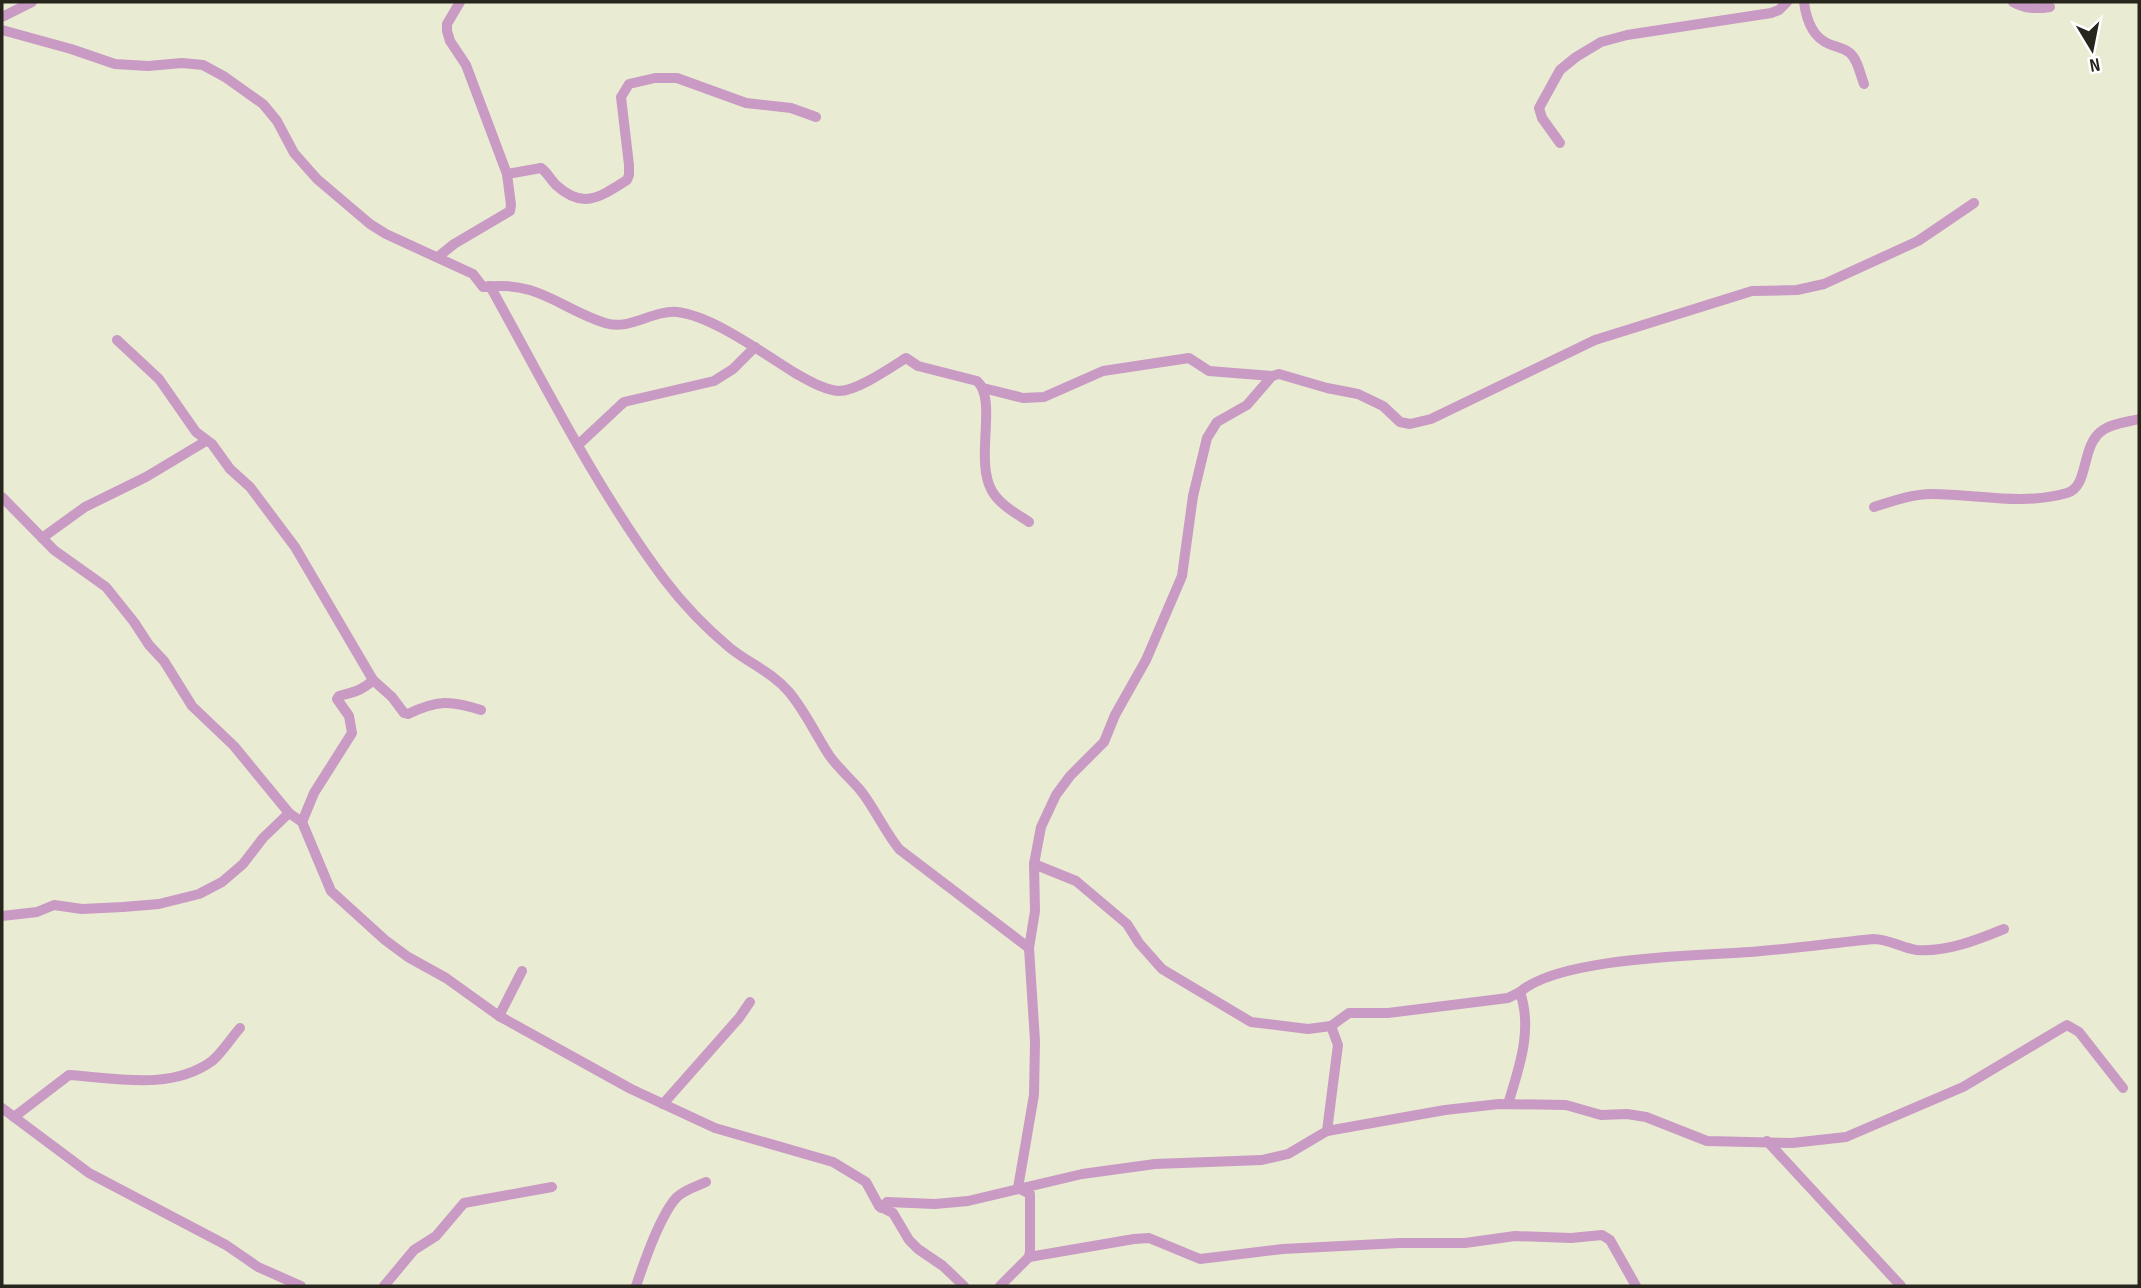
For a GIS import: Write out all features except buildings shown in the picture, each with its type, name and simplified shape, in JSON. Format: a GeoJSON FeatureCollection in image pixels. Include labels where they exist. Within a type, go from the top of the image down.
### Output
{"type":"FeatureCollection","features":[{"type":"Feature","properties":{"kind":"street"},"geometry":{"type":"LineString","coordinates":[[2,17],[32,2]]}},
{"type":"Feature","properties":{"kind":"street"},"geometry":{"type":"LineString","coordinates":[[438,257],[454,244],[510,211],[511,205],[507,174],[466,65],[450,41],[447,31],[447,24],[460,2]]}},
{"type":"Feature","properties":{"kind":"street"},"geometry":{"type":"LineString","coordinates":[[1560,143],[1542,118],[1539,108],[1560,70],[1576,57],[1601,42],[1627,35],[1771,13],[1787,2]]}},
{"type":"Feature","properties":{"kind":"street"},"geometry":{"type":"LineString","coordinates":[[1804,2],[1809,24],[1815,34],[1826,44],[1852,54],[1864,84]]}},
{"type":"Feature","properties":{"kind":"street"},"geometry":{"type":"LineString","coordinates":[[2013,2],[2022,7],[2036,9],[2050,7]]}},
{"type":"Feature","properties":{"kind":"street"},"geometry":{"type":"LineString","coordinates":[[2,30],[115,64],[203,65],[263,104],[277,121],[302,162],[369,223],[386,234],[473,274],[483,287]]}},
{"type":"Feature","properties":{"kind":"street"},"geometry":{"type":"LineString","coordinates":[[507,174],[541,167],[562,189],[584,200],[592,200],[627,180],[629,165],[621,97],[629,84],[641,80],[677,79],[746,103],[791,108],[816,117]]}},
{"type":"Feature","properties":{"kind":"street"},"geometry":{"type":"LineString","coordinates":[[983,388],[1023,398],[1044,397],[1102,372],[1189,358],[1209,371],[1272,376],[1284,374],[1327,388],[1358,394],[1383,406],[1400,422],[1410,424],[1431,419],[1594,340],[1752,291],[1797,290],[1824,284],[1918,241],[1974,203]]}},
{"type":"Feature","properties":{"kind":"street"},"geometry":{"type":"LineString","coordinates":[[483,287],[490,286],[578,445],[664,579],[692,612],[732,650],[774,676],[791,694],[831,758],[862,792],[884,830],[899,849],[1029,948]]}},
{"type":"Feature","properties":{"kind":"street"},"geometry":{"type":"LineString","coordinates":[[483,287],[522,286],[606,324],[623,326],[654,314],[677,312],[697,318],[755,347],[807,380],[838,391],[853,388],[906,358],[918,366],[977,381],[983,388],[987,415],[984,463],[992,491],[1008,508],[1029,522]]}},
{"type":"Feature","properties":{"kind":"street"},"geometry":{"type":"LineString","coordinates":[[117,340],[159,379],[197,432],[212,444],[230,469],[250,487],[295,547],[373,680],[392,697],[405,714],[443,702],[459,703],[481,710]]}},
{"type":"Feature","properties":{"kind":"street"},"geometry":{"type":"LineString","coordinates":[[578,445],[624,402],[714,381],[733,369],[755,347]]}},
{"type":"Feature","properties":{"kind":"street"},"geometry":{"type":"LineString","coordinates":[[1018,1188],[1034,1095],[1035,1041],[1029,948],[1035,911],[1034,864],[1046,813],[1070,776],[1104,741],[1115,715],[1146,660],[1182,576],[1193,496],[1212,427],[1247,405],[1272,376]]}},
{"type":"Feature","properties":{"kind":"street"},"geometry":{"type":"LineString","coordinates":[[1874,507],[1912,496],[1931,494],[2004,500],[2067,493],[2075,490],[2080,483],[2091,444],[2102,430],[2139,419]]}},
{"type":"Feature","properties":{"kind":"street"},"geometry":{"type":"LineString","coordinates":[[42,538],[85,506],[146,477],[206,441]]}},
{"type":"Feature","properties":{"kind":"street"},"geometry":{"type":"LineString","coordinates":[[2,498],[54,550],[106,587],[164,661],[192,706],[234,747],[289,813],[302,822],[331,891],[385,940],[408,957],[446,978],[499,1016],[631,1089],[715,1128],[833,1162],[866,1182],[881,1208],[893,1213],[909,1240],[964,1286]]}},
{"type":"Feature","properties":{"kind":"street"},"geometry":{"type":"LineString","coordinates":[[302,822],[314,793],[352,733],[349,716],[337,699],[365,688],[373,680]]}},
{"type":"Feature","properties":{"kind":"street"},"geometry":{"type":"LineString","coordinates":[[2,916],[37,912],[54,905],[82,909],[159,904],[199,894],[222,882],[243,864],[263,838],[289,813]]}},
{"type":"Feature","properties":{"kind":"street"},"geometry":{"type":"LineString","coordinates":[[1034,864],[1076,881],[1127,924],[1139,943],[1162,969],[1251,1022],[1308,1029],[1331,1026],[1349,1013],[1388,1013],[1508,998],[1538,980],[1600,965],[1661,957],[1881,939],[1916,950],[1939,948],[1970,942],[2004,929]]}},
{"type":"Feature","properties":{"kind":"street"},"geometry":{"type":"LineString","coordinates":[[499,1016],[522,971]]}},
{"type":"Feature","properties":{"kind":"street"},"geometry":{"type":"LineString","coordinates":[[1508,1104],[1523,1055],[1525,1008],[1520,992]]}},
{"type":"Feature","properties":{"kind":"street"},"geometry":{"type":"LineString","coordinates":[[663,1104],[750,1002]]}},
{"type":"Feature","properties":{"kind":"street"},"geometry":{"type":"LineString","coordinates":[[881,1208],[887,1202],[935,1204],[968,1201],[1082,1174],[1155,1164],[1262,1160],[1288,1154],[1327,1131],[1445,1110],[1508,1104],[1566,1105],[1601,1115],[1627,1114],[1676,1128],[1692,1137],[1707,1141],[1792,1143],[1846,1138],[1963,1087],[2067,1025],[2079,1032],[2123,1088]]}},
{"type":"Feature","properties":{"kind":"street"},"geometry":{"type":"LineString","coordinates":[[1327,1131],[1338,1045],[1331,1026]]}},
{"type":"Feature","properties":{"kind":"street"},"geometry":{"type":"LineString","coordinates":[[14,1118],[69,1075],[151,1080],[176,1078],[212,1061],[240,1028]]}},
{"type":"Feature","properties":{"kind":"street"},"geometry":{"type":"LineString","coordinates":[[2,1108],[89,1173],[226,1245],[258,1266],[301,1286]]}},
{"type":"Feature","properties":{"kind":"street"},"geometry":{"type":"LineString","coordinates":[[1767,1141],[1901,1286]]}},
{"type":"Feature","properties":{"kind":"street"},"geometry":{"type":"LineString","coordinates":[[636,1286],[648,1252],[678,1196],[706,1182]]}},
{"type":"Feature","properties":{"kind":"street"},"geometry":{"type":"LineString","coordinates":[[384,1286],[414,1250],[436,1236],[464,1203],[552,1187]]}},
{"type":"Feature","properties":{"kind":"street"},"geometry":{"type":"LineString","coordinates":[[1018,1188],[1030,1195],[1029,1257]]}},
{"type":"Feature","properties":{"kind":"street"},"geometry":{"type":"LineString","coordinates":[[1000,1286],[1029,1257],[1134,1239],[1149,1238],[1200,1259],[1283,1249],[1399,1243],[1465,1243],[1516,1236],[1602,1236],[1610,1240],[1636,1286]]}}]}
